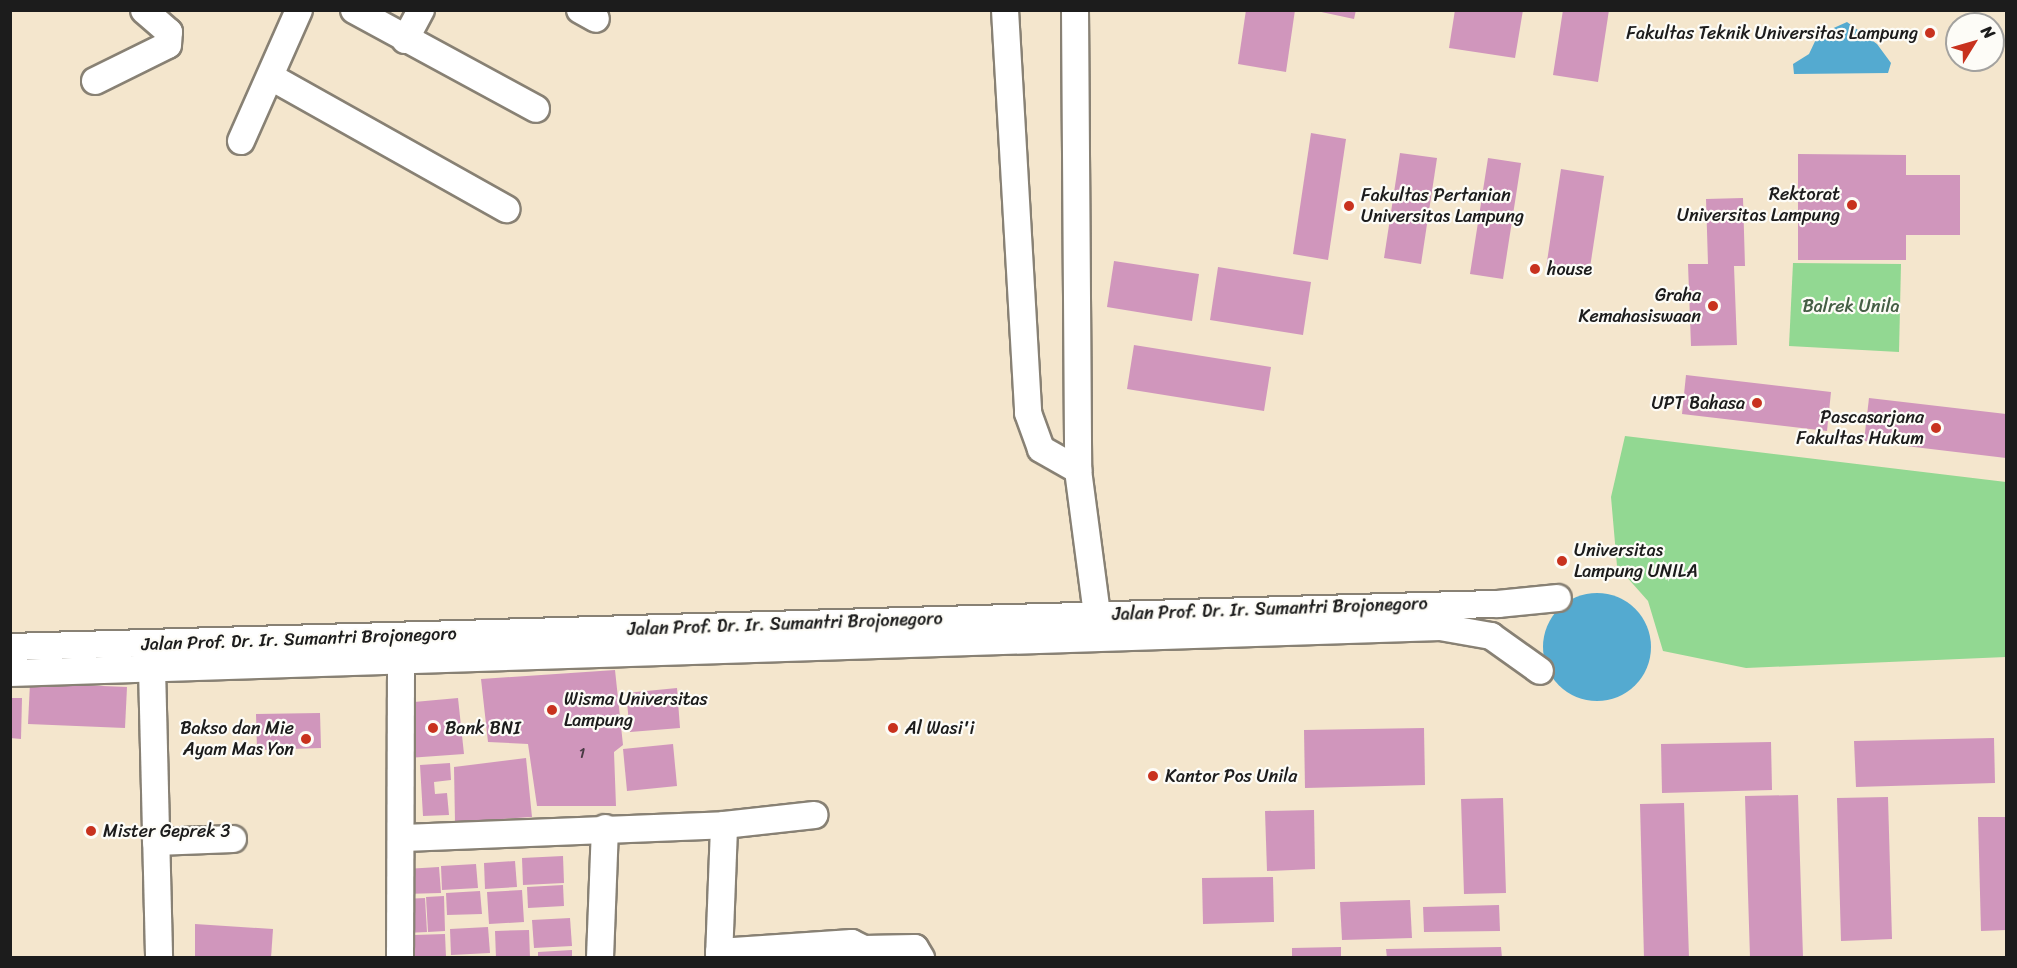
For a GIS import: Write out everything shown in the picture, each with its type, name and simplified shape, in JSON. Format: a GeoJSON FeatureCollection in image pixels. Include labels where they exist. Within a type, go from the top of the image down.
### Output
{"type":"FeatureCollection","features":[{"type":"Feature","properties":{"kind":"street"},"geometry":{"type":"LineString","coordinates":[[95,81],[168,45],[169,32],[144,10]]}},
{"type":"Feature","properties":{"kind":"street"},"geometry":{"type":"LineString","coordinates":[[241,141],[299,10]]}},
{"type":"Feature","properties":{"kind":"street"},"geometry":{"type":"LineString","coordinates":[[354,10],[405,40],[537,109]]}},
{"type":"Feature","properties":{"kind":"street"},"geometry":{"type":"LineString","coordinates":[[405,40],[421,10]]}},
{"type":"Feature","properties":{"kind":"street"},"geometry":{"type":"LineString","coordinates":[[1005,10],[1028,413],[1041,449],[1078,470]]}},
{"type":"Feature","properties":{"kind":"street"},"geometry":{"type":"LineString","coordinates":[[1075,10],[1078,470],[1097,615]]}},
{"type":"Feature","properties":{"kind":"street"},"geometry":{"type":"LineString","coordinates":[[271,77],[506,209]]}},
{"type":"Feature","properties":{"kind":"street","name":"Jalan Prof. Dr. Ir. Sumantri Brojonegoro"},"geometry":{"type":"LineString","coordinates":[[10,647],[1097,615],[1558,598]]}},
{"type":"Feature","properties":{"kind":"street"},"geometry":{"type":"LineString","coordinates":[[811,623],[812,651]]}},
{"type":"Feature","properties":{"kind":"street","name":"Jalan Prof. Dr. Ir. Sumantri Brojonegoro"},"geometry":{"type":"LineString","coordinates":[[10,673],[812,651],[1440,627],[1491,636],[1540,671]]}},
{"type":"Feature","properties":{"kind":"street"},"geometry":{"type":"LineString","coordinates":[[400,636],[404,838],[400,957]]}},
{"type":"Feature","properties":{"kind":"street"},"geometry":{"type":"LineString","coordinates":[[152,668],[159,957]]}},
{"type":"Feature","properties":{"kind":"street"},"geometry":{"type":"LineString","coordinates":[[404,838],[605,828],[724,825],[814,815]]}},
{"type":"Feature","properties":{"kind":"street"},"geometry":{"type":"LineString","coordinates":[[724,825],[719,955],[852,943],[864,949],[915,948],[921,957]]}},
{"type":"Feature","properties":{"kind":"street"},"geometry":{"type":"LineString","coordinates":[[600,957],[605,828]]}},
{"type":"Feature","properties":{"kind":"street"},"geometry":{"type":"LineString","coordinates":[[156,842],[233,839]]}},
{"type":"Feature","properties":{"kind":"green space","name":"Balrek Unila"},"geometry":{"type":"Polygon","coordinates":[[[1793,263],[1901,264],[1899,352],[1789,346],[1793,263]]]}},
{"type":"Feature","properties":{"kind":"green space"},"geometry":{"type":"Polygon","coordinates":[[[1625,436],[2006,482],[2006,657],[1746,668],[1663,651],[1648,601],[1617,566],[1611,497],[1625,436]]]}},
{"type":"Feature","properties":{"kind":"water"},"geometry":{"type":"Polygon","coordinates":[[[1847,22],[1877,44],[1891,63],[1888,73],[1794,74],[1793,64],[1809,54],[1818,35],[1847,22]]]}},
{"type":"Feature","properties":{"kind":"water"},"geometry":{"type":"Polygon","coordinates":[[[1597,593],[1618,597],[1635,609],[1647,626],[1651,647],[1647,668],[1635,685],[1618,697],[1597,701],[1576,697],[1559,685],[1547,668],[1543,647],[1547,626],[1559,609],[1576,597],[1597,593]]]}},
{"type":"Feature","properties":{"kind":"building"},"geometry":{"type":"Polygon","coordinates":[[[1246,10],[1295,10],[1286,72],[1238,64],[1246,10]]]}},
{"type":"Feature","properties":{"kind":"building"},"geometry":{"type":"Polygon","coordinates":[[[1312,10],[1356,10],[1354,19],[1312,10]]]}},
{"type":"Feature","properties":{"kind":"building"},"geometry":{"type":"Polygon","coordinates":[[[1455,10],[1523,10],[1515,58],[1449,48],[1455,10]]]}},
{"type":"Feature","properties":{"kind":"building"},"geometry":{"type":"Polygon","coordinates":[[[1563,10],[1609,10],[1598,82],[1553,75],[1563,10]]]}},
{"type":"Feature","properties":{"kind":"building"},"geometry":{"type":"Polygon","coordinates":[[[1311,133],[1346,139],[1328,260],[1293,254],[1311,133]]]}},
{"type":"Feature","properties":{"kind":"building"},"geometry":{"type":"Polygon","coordinates":[[[1400,153],[1437,158],[1421,264],[1384,258],[1400,153]]]}},
{"type":"Feature","properties":{"kind":"building","name":"Rektorat Universitas Lampung"},"geometry":{"type":"Polygon","coordinates":[[[1798,154],[1906,155],[1906,175],[1960,175],[1960,235],[1906,235],[1906,260],[1798,260],[1798,154]]]}},
{"type":"Feature","properties":{"kind":"building"},"geometry":{"type":"Polygon","coordinates":[[[1488,158],[1521,163],[1503,279],[1470,274],[1488,158]]]}},
{"type":"Feature","properties":{"kind":"building"},"geometry":{"type":"Polygon","coordinates":[[[1561,169],[1604,176],[1589,274],[1546,268],[1561,169]]]}},
{"type":"Feature","properties":{"kind":"building","name":"Graha Kemahasiswaan"},"geometry":{"type":"Polygon","coordinates":[[[1743,198],[1745,266],[1734,266],[1737,345],[1691,346],[1688,264],[1708,264],[1706,199],[1743,198]]]}},
{"type":"Feature","properties":{"kind":"building"},"geometry":{"type":"Polygon","coordinates":[[[1114,261],[1199,274],[1192,321],[1107,307],[1114,261]]]}},
{"type":"Feature","properties":{"kind":"building"},"geometry":{"type":"Polygon","coordinates":[[[1218,267],[1311,282],[1303,335],[1210,320],[1218,267]]]}},
{"type":"Feature","properties":{"kind":"building"},"geometry":{"type":"Polygon","coordinates":[[[1134,345],[1271,367],[1264,411],[1127,389],[1134,345]]]}},
{"type":"Feature","properties":{"kind":"building","name":"UPT Bahasa"},"geometry":{"type":"Polygon","coordinates":[[[1686,375],[1831,392],[1827,431],[1682,414],[1686,375]]]}},
{"type":"Feature","properties":{"kind":"building","name":"Pascasarjana Fakultas Hukum"},"geometry":{"type":"Polygon","coordinates":[[[1869,398],[2006,414],[2006,458],[1864,441],[1869,398]]]}},
{"type":"Feature","properties":{"kind":"building","name":"Wisma Universitas Lampung"},"geometry":{"type":"Polygon","coordinates":[[[615,670],[623,745],[614,752],[616,806],[537,806],[528,744],[488,742],[481,679],[615,670]]]}},
{"type":"Feature","properties":{"kind":"building"},"geometry":{"type":"Polygon","coordinates":[[[30,683],[127,687],[125,728],[28,724],[30,683]]]}},
{"type":"Feature","properties":{"kind":"building"},"geometry":{"type":"Polygon","coordinates":[[[677,688],[680,728],[630,732],[626,693],[677,688]]]}},
{"type":"Feature","properties":{"kind":"building"},"geometry":{"type":"Polygon","coordinates":[[[10,698],[22,698],[21,739],[10,738],[10,698]]]}},
{"type":"Feature","properties":{"kind":"building","name":"Bank BNI"},"geometry":{"type":"Polygon","coordinates":[[[458,698],[464,754],[408,758],[403,703],[458,698]]]}},
{"type":"Feature","properties":{"kind":"building"},"geometry":{"type":"Polygon","coordinates":[[[320,713],[321,748],[257,750],[256,714],[320,713]]]}},
{"type":"Feature","properties":{"kind":"building"},"geometry":{"type":"Polygon","coordinates":[[[1424,728],[1425,785],[1305,788],[1304,730],[1424,728]]]}},
{"type":"Feature","properties":{"kind":"building"},"geometry":{"type":"Polygon","coordinates":[[[1994,738],[1995,783],[1856,787],[1854,741],[1994,738]]]}},
{"type":"Feature","properties":{"kind":"building"},"geometry":{"type":"Polygon","coordinates":[[[1771,742],[1772,790],[1662,793],[1661,744],[1771,742]]]}},
{"type":"Feature","properties":{"kind":"building"},"geometry":{"type":"Polygon","coordinates":[[[673,744],[677,786],[627,791],[623,749],[673,744]]]}},
{"type":"Feature","properties":{"kind":"building"},"geometry":{"type":"Polygon","coordinates":[[[526,758],[532,817],[455,822],[454,767],[526,758]]]}},
{"type":"Feature","properties":{"kind":"building"},"geometry":{"type":"Polygon","coordinates":[[[450,763],[451,780],[434,782],[435,794],[447,793],[449,815],[423,816],[420,765],[450,763]]]}},
{"type":"Feature","properties":{"kind":"building"},"geometry":{"type":"Polygon","coordinates":[[[1798,795],[1803,958],[1750,958],[1745,796],[1798,795]]]}},
{"type":"Feature","properties":{"kind":"building"},"geometry":{"type":"Polygon","coordinates":[[[1888,797],[1892,939],[1841,941],[1837,798],[1888,797]]]}},
{"type":"Feature","properties":{"kind":"building"},"geometry":{"type":"Polygon","coordinates":[[[1503,798],[1506,893],[1464,894],[1461,799],[1503,798]]]}},
{"type":"Feature","properties":{"kind":"building"},"geometry":{"type":"Polygon","coordinates":[[[1684,803],[1689,958],[1644,958],[1640,804],[1684,803]]]}},
{"type":"Feature","properties":{"kind":"building"},"geometry":{"type":"Polygon","coordinates":[[[1314,810],[1315,869],[1267,871],[1265,811],[1314,810]]]}},
{"type":"Feature","properties":{"kind":"building"},"geometry":{"type":"Polygon","coordinates":[[[1978,817],[2006,817],[2006,930],[1981,931],[1978,817]]]}},
{"type":"Feature","properties":{"kind":"building"},"geometry":{"type":"Polygon","coordinates":[[[563,856],[564,883],[523,885],[522,858],[563,856]]]}},
{"type":"Feature","properties":{"kind":"building"},"geometry":{"type":"Polygon","coordinates":[[[515,861],[517,887],[485,889],[484,863],[515,861]]]}},
{"type":"Feature","properties":{"kind":"building"},"geometry":{"type":"Polygon","coordinates":[[[476,864],[478,888],[442,890],[441,866],[476,864]]]}},
{"type":"Feature","properties":{"kind":"building"},"geometry":{"type":"Polygon","coordinates":[[[439,867],[441,893],[404,894],[405,869],[439,867]]]}},
{"type":"Feature","properties":{"kind":"building"},"geometry":{"type":"Polygon","coordinates":[[[1273,877],[1274,922],[1203,924],[1202,878],[1273,877]]]}},
{"type":"Feature","properties":{"kind":"building"},"geometry":{"type":"Polygon","coordinates":[[[563,885],[564,906],[528,908],[527,887],[563,885]]]}},
{"type":"Feature","properties":{"kind":"building"},"geometry":{"type":"Polygon","coordinates":[[[522,890],[524,922],[489,924],[487,892],[522,890]]]}},
{"type":"Feature","properties":{"kind":"building"},"geometry":{"type":"Polygon","coordinates":[[[480,891],[482,914],[447,915],[446,893],[480,891]]]}},
{"type":"Feature","properties":{"kind":"building"},"geometry":{"type":"Polygon","coordinates":[[[444,896],[445,931],[428,932],[426,897],[444,896]]]}},
{"type":"Feature","properties":{"kind":"building"},"geometry":{"type":"Polygon","coordinates":[[[425,898],[427,932],[405,933],[403,899],[425,898]]]}},
{"type":"Feature","properties":{"kind":"building"},"geometry":{"type":"Polygon","coordinates":[[[1410,900],[1412,938],[1342,940],[1340,902],[1410,900]]]}},
{"type":"Feature","properties":{"kind":"building"},"geometry":{"type":"Polygon","coordinates":[[[1499,905],[1500,931],[1424,932],[1423,907],[1499,905]]]}},
{"type":"Feature","properties":{"kind":"building"},"geometry":{"type":"Polygon","coordinates":[[[570,918],[572,946],[534,948],[532,920],[570,918]]]}},
{"type":"Feature","properties":{"kind":"building"},"geometry":{"type":"Polygon","coordinates":[[[195,924],[273,929],[271,958],[195,958],[195,924]]]}},
{"type":"Feature","properties":{"kind":"building"},"geometry":{"type":"Polygon","coordinates":[[[488,927],[490,953],[451,955],[450,929],[488,927]]]}},
{"type":"Feature","properties":{"kind":"building"},"geometry":{"type":"Polygon","coordinates":[[[529,930],[530,958],[496,958],[495,931],[529,930]]]}},
{"type":"Feature","properties":{"kind":"building"},"geometry":{"type":"Polygon","coordinates":[[[445,934],[446,957],[415,958],[414,935],[445,934]]]}},
{"type":"Feature","properties":{"kind":"building"},"geometry":{"type":"Polygon","coordinates":[[[1341,947],[1341,958],[1292,958],[1292,948],[1341,947]]]}},
{"type":"Feature","properties":{"kind":"building"},"geometry":{"type":"Polygon","coordinates":[[[1501,947],[1502,958],[1387,958],[1386,949],[1501,947]]]}},
{"type":"Feature","properties":{"kind":"building"},"geometry":{"type":"Polygon","coordinates":[[[572,950],[572,958],[538,958],[538,952],[572,950]]]}},
{"type":"Feature","properties":{"kind":"place","name":"Fakultas Teknik Universitas Lampung"},"geometry":{"type":"Point","coordinates":[1930,33]}},
{"type":"Feature","properties":{"kind":"place","name":"Rektorat Universitas Lampung"},"geometry":{"type":"Point","coordinates":[1852,205]}},
{"type":"Feature","properties":{"kind":"place","name":"Fakultas Pertanian Universitas Lampung"},"geometry":{"type":"Point","coordinates":[1349,206]}},
{"type":"Feature","properties":{"kind":"place","name":"house"},"geometry":{"type":"Point","coordinates":[1535,269]}},
{"type":"Feature","properties":{"kind":"place","name":"Graha Kemahasiswaan"},"geometry":{"type":"Point","coordinates":[1713,306]}},
{"type":"Feature","properties":{"kind":"place","name":"UPT Bahasa"},"geometry":{"type":"Point","coordinates":[1757,403]}},
{"type":"Feature","properties":{"kind":"place","name":"Pascasarjana Fakultas Hukum"},"geometry":{"type":"Point","coordinates":[1936,428]}},
{"type":"Feature","properties":{"kind":"place","name":"Universitas Lampung UNILA"},"geometry":{"type":"Point","coordinates":[1562,561]}},
{"type":"Feature","properties":{"kind":"place","name":"Wisma Universitas Lampung"},"geometry":{"type":"Point","coordinates":[552,710]}},
{"type":"Feature","properties":{"kind":"place","name":"Bank BNI"},"geometry":{"type":"Point","coordinates":[433,728]}},
{"type":"Feature","properties":{"kind":"place","name":"Al Wasi'i"},"geometry":{"type":"Point","coordinates":[893,728]}},
{"type":"Feature","properties":{"kind":"place","name":"Bakso dan Mie Ayam Mas Yon"},"geometry":{"type":"Point","coordinates":[306,739]}},
{"type":"Feature","properties":{"kind":"place","name":"Kantor Pos Unila"},"geometry":{"type":"Point","coordinates":[1153,776]}},
{"type":"Feature","properties":{"kind":"place","name":"Mister Geprek 3"},"geometry":{"type":"Point","coordinates":[91,831]}}]}
